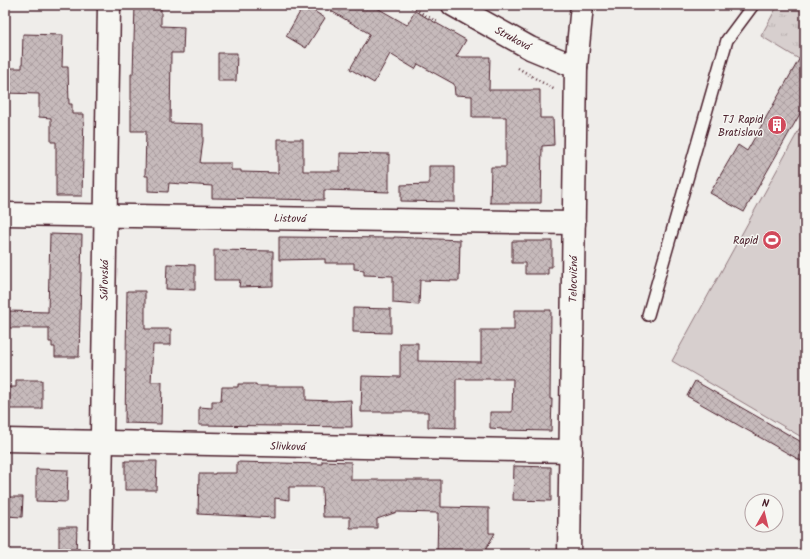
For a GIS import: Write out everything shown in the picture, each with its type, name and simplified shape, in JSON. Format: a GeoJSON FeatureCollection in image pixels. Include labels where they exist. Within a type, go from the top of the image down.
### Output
{"type":"FeatureCollection","features":[{"type":"Feature","properties":{"kind":"street","name":"Súľovská"},"geometry":{"type":"LineString","coordinates":[[100,554],[109,5]]}},
{"type":"Feature","properties":{"kind":"street","name":"Struková"},"geometry":{"type":"LineString","coordinates":[[453,5],[530,48],[576,67]]}},
{"type":"Feature","properties":{"kind":"street","name":"Telocvičná"},"geometry":{"type":"LineString","coordinates":[[570,554],[576,67],[582,5]]}},
{"type":"Feature","properties":{"kind":"street","name":"Listová"},"geometry":{"type":"LineString","coordinates":[[5,214],[574,222]]}},
{"type":"Feature","properties":{"kind":"street","name":"Slivková"},"geometry":{"type":"LineString","coordinates":[[5,440],[571,451]]}},
{"type":"Feature","properties":{"kind":"lane"},"geometry":{"type":"LineString","coordinates":[[648,315],[727,40],[753,5]]}},
{"type":"Feature","properties":{"kind":"path"},"geometry":{"type":"LineString","coordinates":[[408,5],[442,25]]}},
{"type":"Feature","properties":{"kind":"path"},"geometry":{"type":"LineString","coordinates":[[511,64],[560,92]]}},
{"type":"Feature","properties":{"kind":"green space"},"geometry":{"type":"Polygon","coordinates":[[[778,5],[796,5],[805,11],[805,49],[799,59],[761,36],[778,5]]]}},
{"type":"Feature","properties":{"kind":"green space","name":"Rapid"},"geometry":{"type":"Polygon","coordinates":[[[805,119],[805,439],[672,361],[805,119]]]}},
{"type":"Feature","properties":{"kind":"building"},"geometry":{"type":"Polygon","coordinates":[[[135,5],[161,5],[161,26],[184,27],[183,53],[171,53],[170,123],[203,124],[203,141],[200,163],[231,163],[231,170],[241,170],[241,172],[278,173],[278,139],[303,139],[303,171],[340,171],[340,153],[389,154],[389,192],[324,190],[324,200],[212,198],[212,186],[169,183],[168,192],[148,191],[148,176],[145,176],[146,131],[131,131],[131,74],[133,74],[135,5]]]}},
{"type":"Feature","properties":{"kind":"building"},"geometry":{"type":"Polygon","coordinates":[[[304,5],[325,18],[306,48],[286,36],[304,5]]]}},
{"type":"Feature","properties":{"kind":"building"},"geometry":{"type":"Polygon","coordinates":[[[321,5],[372,5],[407,25],[415,11],[466,40],[456,57],[490,57],[489,90],[540,90],[540,118],[553,118],[554,145],[542,146],[541,203],[490,203],[491,167],[506,167],[506,117],[472,117],[472,96],[455,95],[454,84],[418,64],[415,69],[390,54],[374,83],[350,69],[370,34],[321,5]]]}},
{"type":"Feature","properties":{"kind":"building"},"geometry":{"type":"Polygon","coordinates":[[[23,34],[63,35],[62,67],[68,67],[69,104],[72,104],[72,114],[84,114],[82,196],[56,196],[56,142],[51,142],[51,118],[39,117],[39,94],[5,93],[5,68],[22,68],[23,34]]]}},
{"type":"Feature","properties":{"kind":"building","name":"TJ Rapid Bratislava"},"geometry":{"type":"Polygon","coordinates":[[[805,49],[805,105],[744,212],[710,193],[738,145],[747,151],[805,49]]]}},
{"type":"Feature","properties":{"kind":"building"},"geometry":{"type":"Polygon","coordinates":[[[218,53],[237,53],[236,81],[218,81],[218,53]]]}},
{"type":"Feature","properties":{"kind":"building"},"geometry":{"type":"Polygon","coordinates":[[[429,166],[455,166],[455,202],[401,201],[401,185],[429,184],[429,166]]]}},
{"type":"Feature","properties":{"kind":"building"},"geometry":{"type":"Polygon","coordinates":[[[50,234],[82,235],[79,357],[55,357],[55,347],[52,347],[52,342],[49,342],[49,328],[7,328],[7,311],[48,312],[50,234]]]}},
{"type":"Feature","properties":{"kind":"building"},"geometry":{"type":"Polygon","coordinates":[[[279,237],[394,237],[460,240],[459,281],[420,280],[419,305],[393,303],[393,276],[364,275],[364,270],[354,269],[354,263],[325,263],[325,259],[279,260],[279,237]]]}},
{"type":"Feature","properties":{"kind":"building"},"geometry":{"type":"Polygon","coordinates":[[[512,241],[552,241],[552,267],[548,267],[548,274],[525,274],[525,263],[512,263],[512,241]]]}},
{"type":"Feature","properties":{"kind":"building"},"geometry":{"type":"Polygon","coordinates":[[[214,250],[273,251],[273,286],[239,287],[240,280],[214,280],[214,250]]]}},
{"type":"Feature","properties":{"kind":"building"},"geometry":{"type":"Polygon","coordinates":[[[167,264],[195,265],[195,290],[166,289],[167,264]]]}},
{"type":"Feature","properties":{"kind":"building"},"geometry":{"type":"Polygon","coordinates":[[[127,291],[145,291],[145,329],[171,329],[171,345],[153,345],[151,382],[162,382],[161,424],[125,423],[127,291]]]}},
{"type":"Feature","properties":{"kind":"building"},"geometry":{"type":"Polygon","coordinates":[[[353,308],[391,309],[391,333],[353,332],[353,308]]]}},
{"type":"Feature","properties":{"kind":"building"},"geometry":{"type":"Polygon","coordinates":[[[514,310],[551,310],[551,431],[502,430],[490,428],[490,412],[512,412],[513,379],[456,379],[456,428],[428,427],[428,412],[361,412],[362,376],[400,377],[400,343],[418,343],[418,361],[481,362],[481,330],[514,330],[514,310]]]}},
{"type":"Feature","properties":{"kind":"building"},"geometry":{"type":"Polygon","coordinates":[[[16,380],[42,380],[42,409],[5,409],[5,387],[16,387],[16,380]]]}},
{"type":"Feature","properties":{"kind":"building"},"geometry":{"type":"Polygon","coordinates":[[[695,381],[805,444],[805,463],[687,396],[695,381]]]}},
{"type":"Feature","properties":{"kind":"building"},"geometry":{"type":"Polygon","coordinates":[[[238,384],[256,384],[256,386],[306,386],[306,400],[351,400],[352,427],[199,425],[199,407],[212,408],[212,401],[221,401],[222,387],[238,387],[238,384]]]}},
{"type":"Feature","properties":{"kind":"building"},"geometry":{"type":"Polygon","coordinates":[[[125,461],[157,461],[156,490],[125,490],[125,461]]]}},
{"type":"Feature","properties":{"kind":"building"},"geometry":{"type":"Polygon","coordinates":[[[322,461],[351,462],[351,480],[441,480],[441,507],[489,508],[489,533],[495,533],[483,554],[437,554],[438,513],[397,512],[377,519],[377,528],[350,528],[350,517],[323,517],[322,487],[289,487],[289,500],[275,498],[275,518],[198,514],[199,474],[237,473],[237,462],[322,464],[322,461]]]}},
{"type":"Feature","properties":{"kind":"building"},"geometry":{"type":"Polygon","coordinates":[[[514,466],[551,467],[551,501],[513,500],[514,466]]]}},
{"type":"Feature","properties":{"kind":"building"},"geometry":{"type":"Polygon","coordinates":[[[36,469],[68,470],[67,502],[36,501],[36,469]]]}},
{"type":"Feature","properties":{"kind":"building"},"geometry":{"type":"Polygon","coordinates":[[[5,497],[23,497],[22,517],[5,516],[5,497]]]}},
{"type":"Feature","properties":{"kind":"building"},"geometry":{"type":"Polygon","coordinates":[[[59,527],[77,527],[76,554],[59,554],[59,527]]]}},
{"type":"Feature","properties":{"kind":"place","name":"TJ Rapid Bratislava"},"geometry":{"type":"Point","coordinates":[777,125]}},
{"type":"Feature","properties":{"kind":"place","name":"Rapid"},"geometry":{"type":"Point","coordinates":[772,240]}}]}
